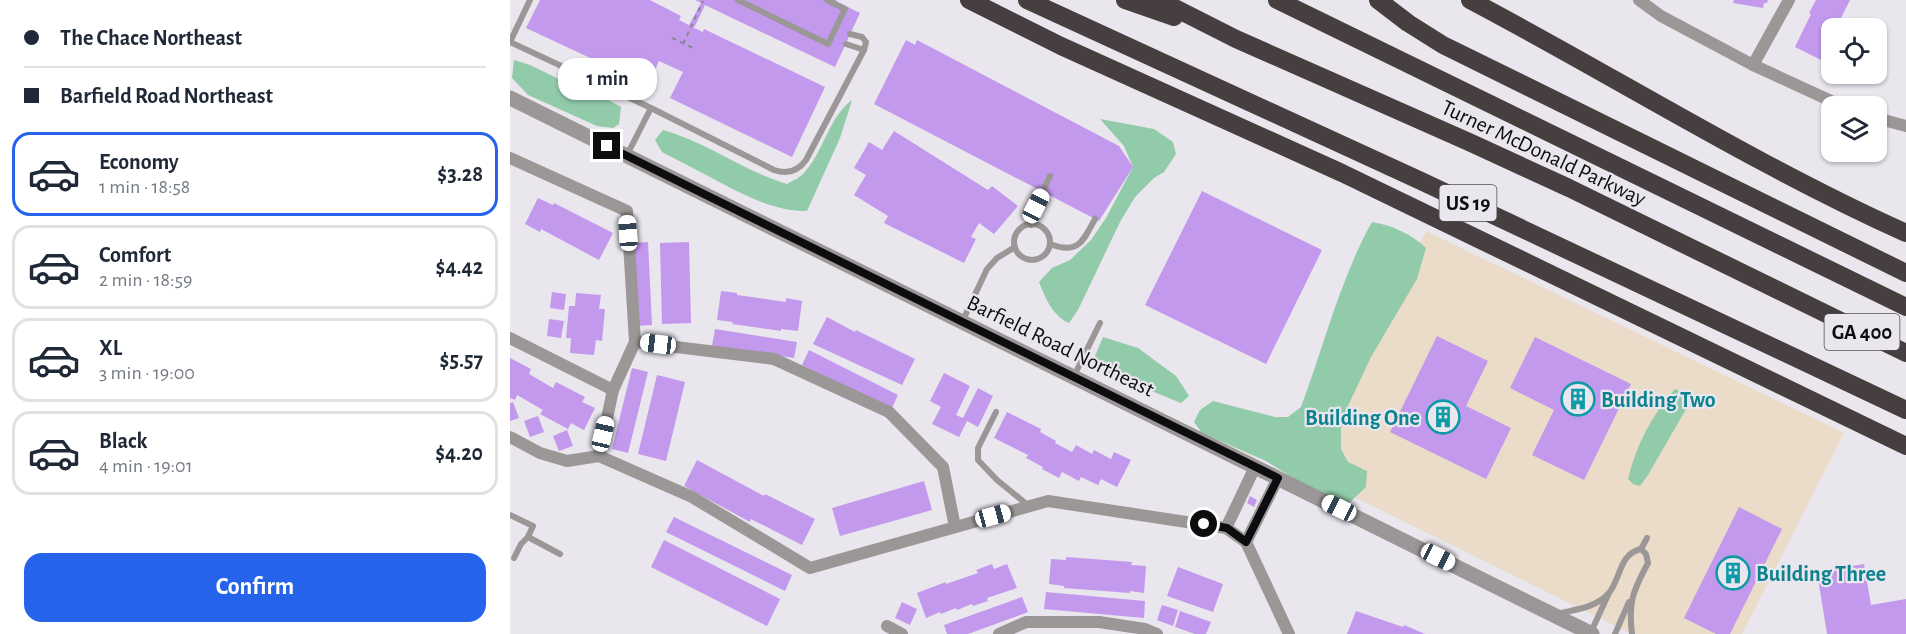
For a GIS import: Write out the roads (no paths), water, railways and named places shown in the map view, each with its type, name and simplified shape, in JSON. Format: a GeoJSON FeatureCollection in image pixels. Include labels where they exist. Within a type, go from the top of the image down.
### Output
{"type":"FeatureCollection","features":[{"type":"Feature","properties":{"kind":"highway"},"geometry":{"type":"LineString","coordinates":[[969,0],[1082,55],[1342,173],[1906,446]]}},
{"type":"Feature","properties":{"kind":"highway","name":"US 19"},"geometry":{"type":"LineString","coordinates":[[1027,0],[1421,181],[1906,410]]}},
{"type":"Feature","properties":{"kind":"highway"},"geometry":{"type":"LineString","coordinates":[[1125,0],[1236,39]]}},
{"type":"Feature","properties":{"kind":"highway","name":"Turner McDonald Parkway"},"geometry":{"type":"LineString","coordinates":[[1160,0],[1236,39],[1569,188],[1906,353]]}},
{"type":"Feature","properties":{"kind":"highway","name":"Turner McDonald Parkway"},"geometry":{"type":"LineString","coordinates":[[1277,0],[1906,307]]}},
{"type":"Feature","properties":{"kind":"highway"},"geometry":{"type":"LineString","coordinates":[[1378,0],[1408,23],[1443,45],[1906,273]]}},
{"type":"Feature","properties":{"kind":"highway"},"geometry":{"type":"LineString","coordinates":[[1470,0],[1803,184],[1906,233]]}},
{"type":"Feature","properties":{"kind":"street"},"geometry":{"type":"LineString","coordinates":[[1639,0],[1661,16],[1753,65],[1821,96]]}},
{"type":"Feature","properties":{"kind":"street"},"geometry":{"type":"LineString","coordinates":[[1753,65],[1789,0]]}},
{"type":"Feature","properties":{"kind":"street","name":"Barfield Road Northeast"},"geometry":{"type":"LineString","coordinates":[[510,98],[1591,634]]}},
{"type":"Feature","properties":{"kind":"street"},"geometry":{"type":"LineString","coordinates":[[1887,121],[1906,126]]}},
{"type":"Feature","properties":{"kind":"street"},"geometry":{"type":"LineString","coordinates":[[510,158],[627,211],[635,342],[613,390],[599,456]]}},
{"type":"Feature","properties":{"kind":"street"},"geometry":{"type":"LineString","coordinates":[[510,338],[613,390]]}},
{"type":"Feature","properties":{"kind":"street"},"geometry":{"type":"LineString","coordinates":[[635,342],[774,359],[890,412],[943,467],[956,527]]}},
{"type":"Feature","properties":{"kind":"street"},"geometry":{"type":"LineString","coordinates":[[510,436],[540,453],[567,461],[599,456],[692,497],[810,568],[1048,501],[1227,528],[1246,542],[1289,634]]}},
{"type":"Feature","properties":{"kind":"street"},"geometry":{"type":"LineString","coordinates":[[1227,528],[1255,467]]}},
{"type":"Feature","properties":{"kind":"street"},"geometry":{"type":"LineString","coordinates":[[1246,542],[1278,478]]}},
{"type":"Feature","properties":{"kind":"street"},"geometry":{"type":"LineString","coordinates":[[999,634],[1026,622],[1099,622],[1145,629],[1157,634]]}},
{"type":"Feature","properties":{"kind":"street"},"geometry":{"type":"LineString","coordinates":[[887,626],[902,634]]}},
{"type":"Feature","properties":{"kind":"lane"},"geometry":{"type":"LineString","coordinates":[[530,0],[510,42],[780,172],[791,172],[802,166],[864,50],[865,39],[850,34]]}},
{"type":"Feature","properties":{"kind":"lane"},"geometry":{"type":"LineString","coordinates":[[738,0],[828,44],[845,9],[827,0]]}},
{"type":"Feature","properties":{"kind":"lane"},"geometry":{"type":"LineString","coordinates":[[846,44],[864,50]]}},
{"type":"Feature","properties":{"kind":"lane"},"geometry":{"type":"LineString","coordinates":[[627,155],[651,108]]}},
{"type":"Feature","properties":{"kind":"lane"},"geometry":{"type":"LineString","coordinates":[[1031,225],[1036,206],[1050,176]]}},
{"type":"Feature","properties":{"kind":"lane"},"geometry":{"type":"LineString","coordinates":[[1050,244],[1072,249],[1083,241],[1095,219]]}},
{"type":"Feature","properties":{"kind":"lane"},"geometry":{"type":"LineString","coordinates":[[1031,225],[1043,228],[1050,238],[1050,244],[1045,255],[1034,260],[1022,257],[1014,241],[1020,230],[1031,225]]}},
{"type":"Feature","properties":{"kind":"lane"},"geometry":{"type":"LineString","coordinates":[[963,321],[987,269],[997,258],[1015,247]]}},
{"type":"Feature","properties":{"kind":"lane"},"geometry":{"type":"LineString","coordinates":[[1074,376],[1100,323]]}},
{"type":"Feature","properties":{"kind":"lane"},"geometry":{"type":"LineString","coordinates":[[996,412],[978,448],[978,460],[997,480],[1030,506]]}},
{"type":"Feature","properties":{"kind":"lane"},"geometry":{"type":"LineString","coordinates":[[510,515],[532,526],[528,537],[520,544],[514,558]]}},
{"type":"Feature","properties":{"kind":"lane"},"geometry":{"type":"LineString","coordinates":[[528,537],[560,554]]}},
{"type":"Feature","properties":{"kind":"lane"},"geometry":{"type":"LineString","coordinates":[[1591,634],[1626,557],[1641,549],[1647,538]]}},
{"type":"Feature","properties":{"kind":"lane"},"geometry":{"type":"LineString","coordinates":[[1615,634],[1648,563],[1646,554],[1641,549]]}},
{"type":"Feature","properties":{"kind":"lane"},"geometry":{"type":"LineString","coordinates":[[1553,614],[1591,606],[1611,589]]}},
{"type":"Feature","properties":{"kind":"lane"},"geometry":{"type":"LineString","coordinates":[[1632,594],[1629,613],[1632,634]]}},
{"type":"Feature","properties":{"kind":"place","name":"Building Two"},"geometry":{"type":"Point","coordinates":[1578,399]}},
{"type":"Feature","properties":{"kind":"place","name":"Building One"},"geometry":{"type":"Point","coordinates":[1443,417]}},
{"type":"Feature","properties":{"kind":"place","name":"Building Three"},"geometry":{"type":"Point","coordinates":[1733,573]}}]}
